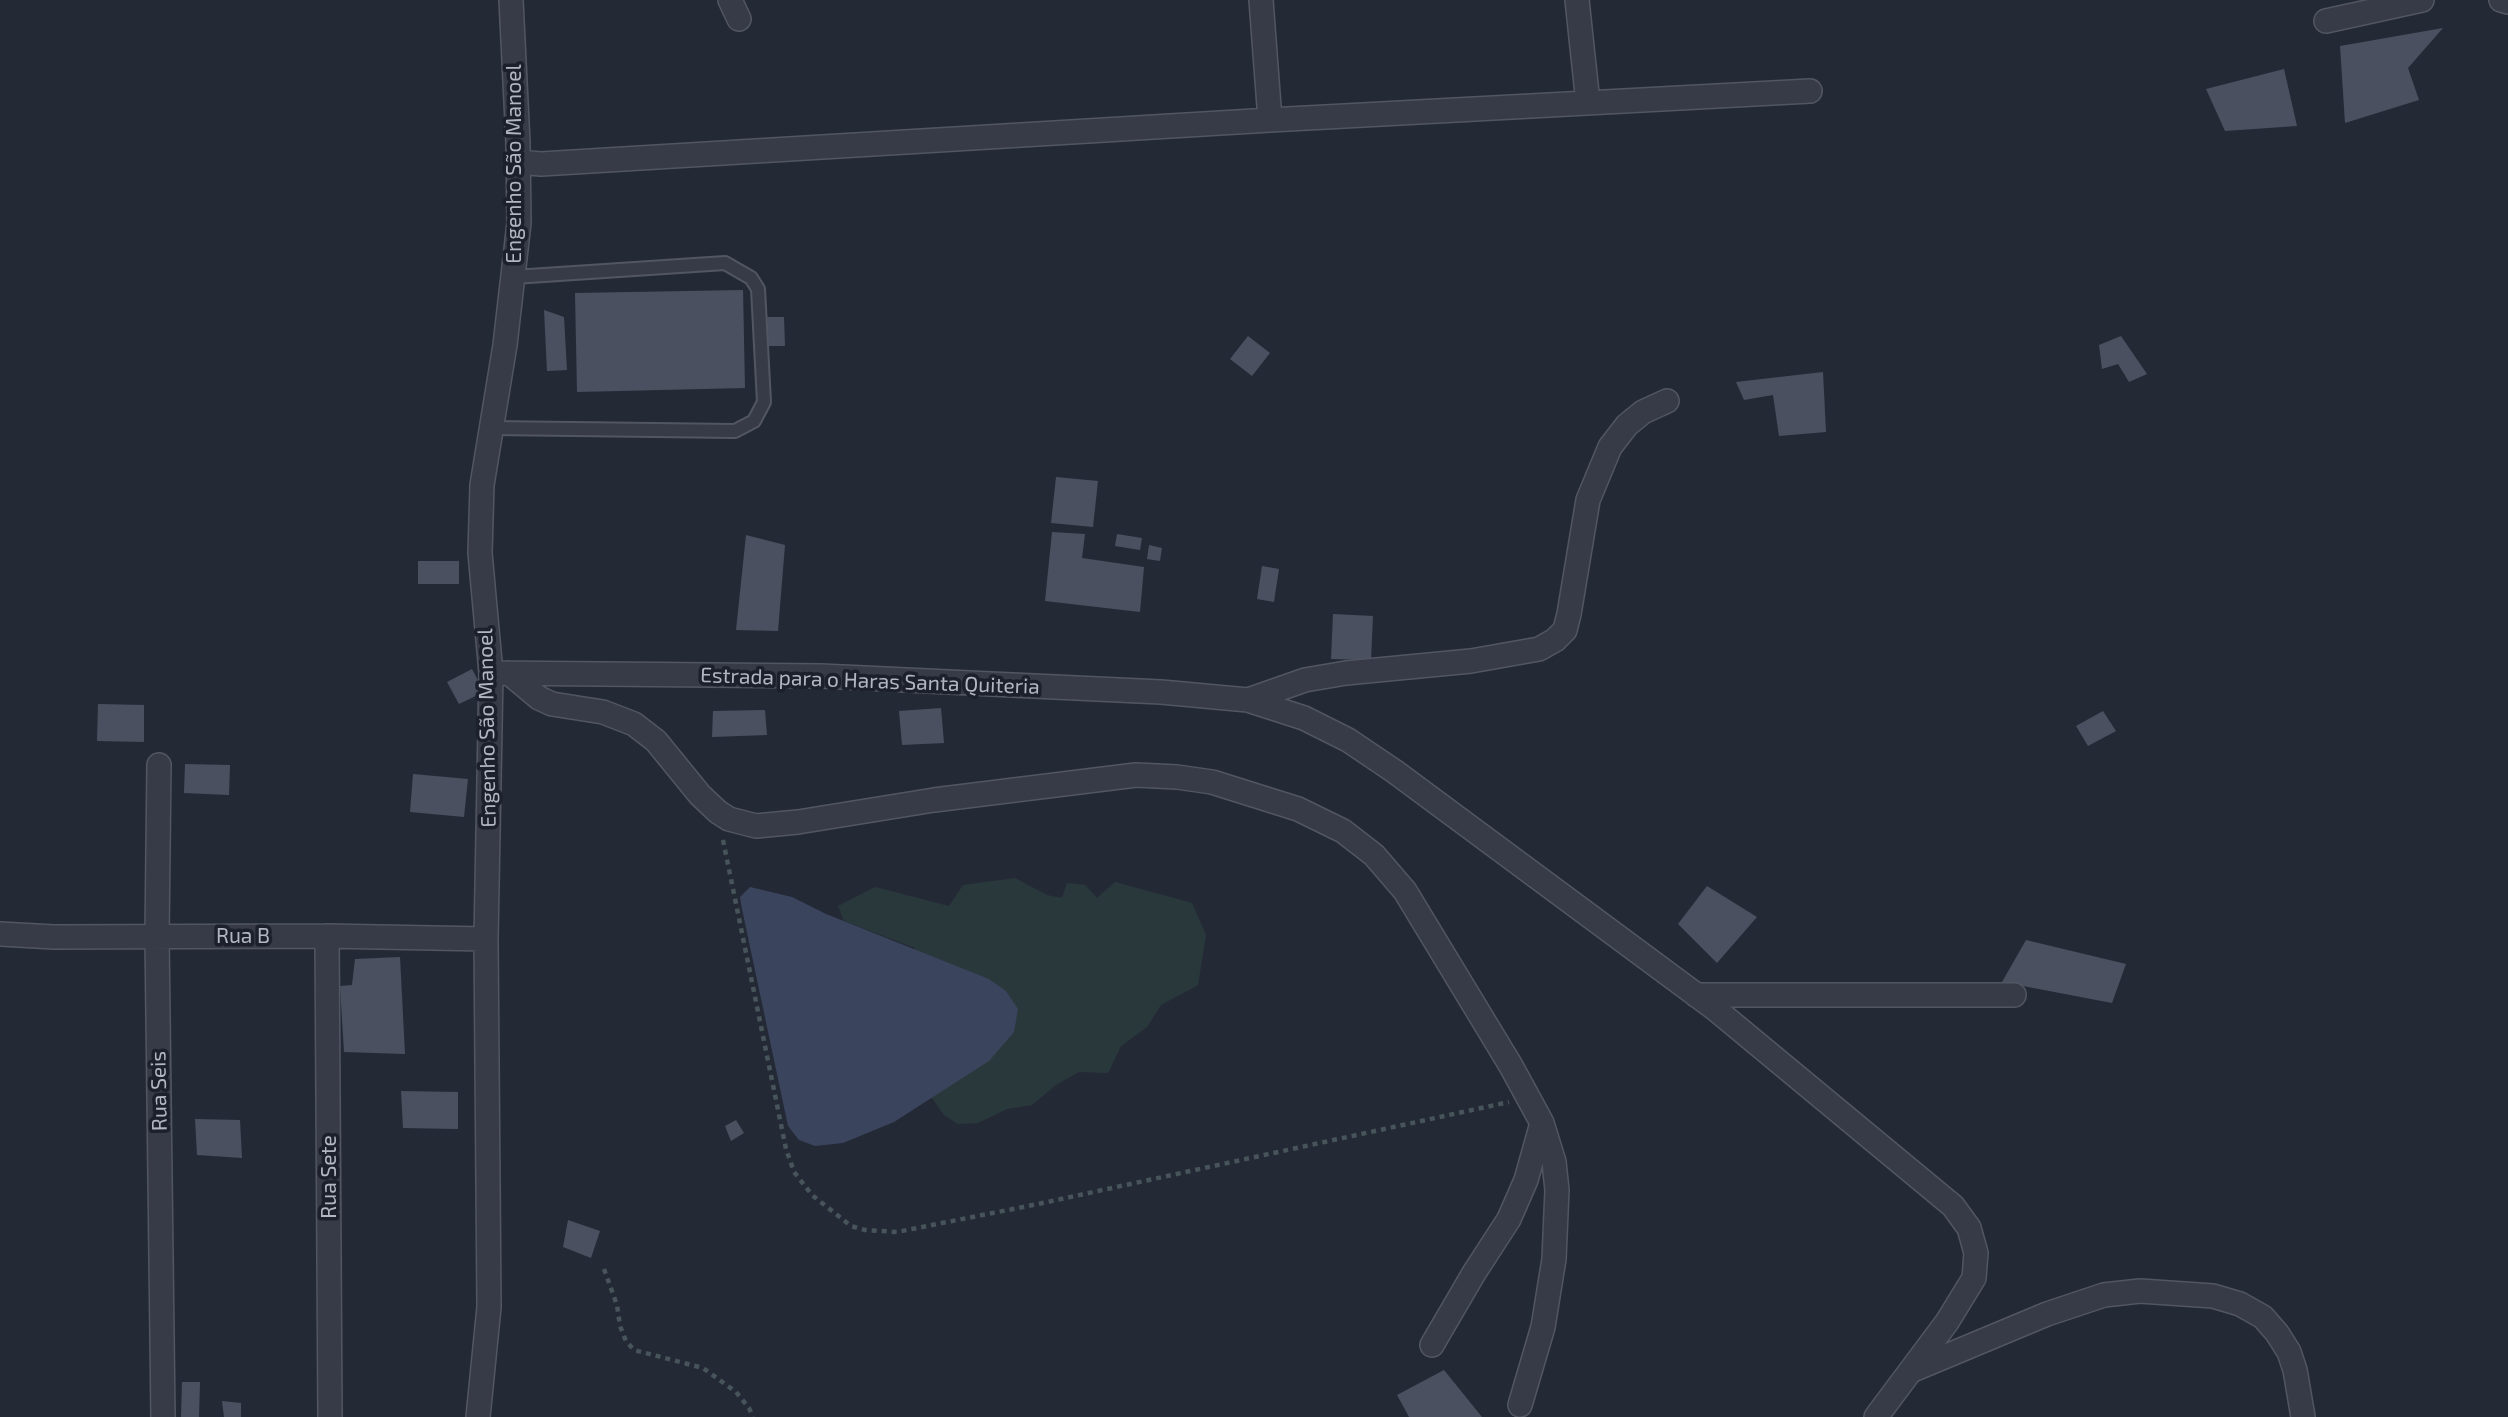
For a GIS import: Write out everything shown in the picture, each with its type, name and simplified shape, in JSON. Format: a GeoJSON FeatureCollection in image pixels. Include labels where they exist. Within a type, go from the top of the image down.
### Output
{"type":"FeatureCollection","features":[{"type":"Feature","properties":{"kind":"street","name":"Engenho São Manoel"},"geometry":{"type":"LineString","coordinates":[[478,1417],[489,1307],[486,939],[500,673],[480,552],[482,485],[514,277],[519,223],[511,0]]}},
{"type":"Feature","properties":{"kind":"street"},"geometry":{"type":"LineString","coordinates":[[1261,0],[1270,120]]}},
{"type":"Feature","properties":{"kind":"street"},"geometry":{"type":"LineString","coordinates":[[1577,0],[1588,103]]}},
{"type":"Feature","properties":{"kind":"street"},"geometry":{"type":"LineString","coordinates":[[2326,21],[2422,0]]}},
{"type":"Feature","properties":{"kind":"street"},"geometry":{"type":"LineString","coordinates":[[2501,0],[2508,2]]}},
{"type":"Feature","properties":{"kind":"street"},"geometry":{"type":"LineString","coordinates":[[518,163],[1810,91]]}},
{"type":"Feature","properties":{"kind":"street"},"geometry":{"type":"LineString","coordinates":[[1248,700],[1306,680],[1346,673],[1471,661],[1539,649],[1555,640],[1565,629],[1569,614],[1588,500],[1611,447],[1635,418],[1667,401]]}},
{"type":"Feature","properties":{"kind":"street"},"geometry":{"type":"LineString","coordinates":[[500,673],[545,701],[603,712],[634,724],[656,741],[700,795],[718,812],[756,826],[1136,775],[1212,782],[1298,809],[1343,831],[1374,855],[1405,891],[1528,1097],[1542,1124],[1554,1162],[1557,1189],[1554,1259],[1544,1327],[1520,1405]]}},
{"type":"Feature","properties":{"kind":"street","name":"Estrada para o Haras Santa Quiteria"},"geometry":{"type":"LineString","coordinates":[[500,673],[821,676],[1161,692],[1248,700]]}},
{"type":"Feature","properties":{"kind":"street"},"geometry":{"type":"LineString","coordinates":[[1248,700],[1304,718],[1348,740],[1394,771],[1696,995],[1953,1206],[1969,1228],[1976,1253],[1974,1278],[1947,1322],[1876,1417]]}},
{"type":"Feature","properties":{"kind":"street","name":"Rua Seis"},"geometry":{"type":"LineString","coordinates":[[159,765],[157,936],[163,1417]]}},
{"type":"Feature","properties":{"kind":"street","name":"Rua B"},"geometry":{"type":"LineString","coordinates":[[0,934],[54,937],[327,936],[486,939]]}},
{"type":"Feature","properties":{"kind":"street","name":"Rua Sete"},"geometry":{"type":"LineString","coordinates":[[327,936],[330,1417]]}},
{"type":"Feature","properties":{"kind":"street"},"geometry":{"type":"LineString","coordinates":[[1696,995],[2014,995]]}},
{"type":"Feature","properties":{"kind":"street"},"geometry":{"type":"LineString","coordinates":[[1432,1345],[1509,1219],[1526,1180],[1542,1124]]}},
{"type":"Feature","properties":{"kind":"street"},"geometry":{"type":"LineString","coordinates":[[1910,1371],[2047,1314],[2104,1295],[2140,1291],[2213,1296],[2240,1304],[2263,1317],[2277,1333],[2289,1352],[2295,1370],[2303,1417]]}},
{"type":"Feature","properties":{"kind":"street"},"geometry":{"type":"LineString","coordinates":[[1859,1417],[1891,1398]]}},
{"type":"Feature","properties":{"kind":"lane"},"geometry":{"type":"LineString","coordinates":[[492,428],[735,430],[754,421],[764,402],[758,289],[751,278],[725,263],[514,277]]}},
{"type":"Feature","properties":{"kind":"path"},"geometry":{"type":"LineString","coordinates":[[718,812],[786,1149],[794,1172],[812,1195],[851,1226],[865,1230],[897,1232],[1038,1204],[1528,1097]]}},
{"type":"Feature","properties":{"kind":"path"},"geometry":{"type":"LineString","coordinates":[[604,1269],[617,1305],[625,1341],[634,1350],[703,1368],[736,1392],[753,1417]]}},
{"type":"Feature","properties":{"kind":"shaded area"},"geometry":{"type":"Polygon","coordinates":[[[1015,878],[1047,895],[1062,898],[1067,883],[1085,885],[1097,898],[1115,882],[1192,903],[1206,935],[1198,985],[1161,1005],[1147,1027],[1121,1046],[1108,1073],[1079,1072],[1056,1085],[1032,1105],[1007,1109],[978,1123],[958,1124],[944,1115],[932,1098],[916,1087],[915,948],[844,921],[838,906],[875,887],[949,906],[963,885],[1015,878]]]}},
{"type":"Feature","properties":{"kind":"water"},"geometry":{"type":"Polygon","coordinates":[[[750,887],[792,897],[826,914],[989,979],[1006,991],[1018,1009],[1014,1032],[989,1061],[894,1122],[843,1143],[815,1146],[799,1140],[788,1126],[742,909],[740,897],[750,887]]]}},
{"type":"Feature","properties":{"kind":"building"},"geometry":{"type":"Polygon","coordinates":[[[2443,28],[2408,68],[2419,100],[2345,123],[2340,46],[2443,28]]]}},
{"type":"Feature","properties":{"kind":"building"},"geometry":{"type":"Polygon","coordinates":[[[2284,69],[2297,126],[2225,131],[2206,89],[2284,69]]]}},
{"type":"Feature","properties":{"kind":"building"},"geometry":{"type":"Polygon","coordinates":[[[743,290],[745,388],[577,392],[575,293],[743,290]]]}},
{"type":"Feature","properties":{"kind":"building"},"geometry":{"type":"Polygon","coordinates":[[[544,310],[564,317],[567,370],[547,371],[544,310]]]}},
{"type":"Feature","properties":{"kind":"building"},"geometry":{"type":"Polygon","coordinates":[[[767,317],[784,317],[785,346],[768,346],[767,317]]]}},
{"type":"Feature","properties":{"kind":"building"},"geometry":{"type":"Polygon","coordinates":[[[1248,336],[1270,353],[1252,376],[1230,359],[1248,336]]]}},
{"type":"Feature","properties":{"kind":"building"},"geometry":{"type":"Polygon","coordinates":[[[2121,336],[2147,374],[2129,382],[2118,364],[2102,369],[2099,345],[2121,336]]]}},
{"type":"Feature","properties":{"kind":"building"},"geometry":{"type":"Polygon","coordinates":[[[1823,372],[1826,432],[1779,436],[1773,395],[1744,400],[1736,382],[1823,372]]]}},
{"type":"Feature","properties":{"kind":"building"},"geometry":{"type":"Polygon","coordinates":[[[1056,477],[1098,481],[1093,527],[1051,523],[1056,477]]]}},
{"type":"Feature","properties":{"kind":"building"},"geometry":{"type":"Polygon","coordinates":[[[1052,532],[1085,534],[1082,558],[1144,567],[1140,612],[1045,601],[1052,532]]]}},
{"type":"Feature","properties":{"kind":"building"},"geometry":{"type":"Polygon","coordinates":[[[1117,534],[1142,538],[1140,550],[1115,546],[1117,534]]]}},
{"type":"Feature","properties":{"kind":"building"},"geometry":{"type":"Polygon","coordinates":[[[746,535],[785,545],[778,631],[736,630],[746,535]]]}},
{"type":"Feature","properties":{"kind":"building"},"geometry":{"type":"Polygon","coordinates":[[[1149,545],[1162,548],[1160,561],[1147,559],[1149,545]]]}},
{"type":"Feature","properties":{"kind":"building"},"geometry":{"type":"Polygon","coordinates":[[[418,561],[459,561],[459,584],[418,584],[418,561]]]}},
{"type":"Feature","properties":{"kind":"building"},"geometry":{"type":"Polygon","coordinates":[[[1262,566],[1279,569],[1274,602],[1257,599],[1262,566]]]}},
{"type":"Feature","properties":{"kind":"building"},"geometry":{"type":"Polygon","coordinates":[[[1333,614],[1373,616],[1371,660],[1331,659],[1333,614]]]}},
{"type":"Feature","properties":{"kind":"building"},"geometry":{"type":"Polygon","coordinates":[[[472,669],[484,692],[459,704],[447,682],[472,669]]]}},
{"type":"Feature","properties":{"kind":"building"},"geometry":{"type":"Polygon","coordinates":[[[98,704],[144,705],[144,742],[97,741],[98,704]]]}},
{"type":"Feature","properties":{"kind":"building"},"geometry":{"type":"Polygon","coordinates":[[[941,708],[944,743],[902,745],[899,711],[941,708]]]}},
{"type":"Feature","properties":{"kind":"building"},"geometry":{"type":"Polygon","coordinates":[[[765,710],[767,735],[712,737],[713,711],[765,710]]]}},
{"type":"Feature","properties":{"kind":"building"},"geometry":{"type":"Polygon","coordinates":[[[2103,711],[2116,731],[2088,746],[2076,726],[2103,711]]]}},
{"type":"Feature","properties":{"kind":"building"},"geometry":{"type":"Polygon","coordinates":[[[185,764],[230,765],[229,795],[184,793],[185,764]]]}},
{"type":"Feature","properties":{"kind":"building"},"geometry":{"type":"Polygon","coordinates":[[[413,774],[468,779],[464,817],[410,812],[413,774]]]}},
{"type":"Feature","properties":{"kind":"building"},"geometry":{"type":"Polygon","coordinates":[[[1707,886],[1757,917],[1717,963],[1678,924],[1707,886]]]}},
{"type":"Feature","properties":{"kind":"building"},"geometry":{"type":"Polygon","coordinates":[[[2026,940],[2126,964],[2112,1003],[2002,982],[2026,940]]]}},
{"type":"Feature","properties":{"kind":"building"},"geometry":{"type":"Polygon","coordinates":[[[400,957],[405,1054],[344,1052],[340,986],[352,985],[355,959],[400,957]]]}},
{"type":"Feature","properties":{"kind":"building"},"geometry":{"type":"Polygon","coordinates":[[[401,1091],[458,1092],[458,1129],[403,1128],[401,1091]]]}},
{"type":"Feature","properties":{"kind":"building"},"geometry":{"type":"Polygon","coordinates":[[[195,1119],[240,1120],[242,1158],[197,1155],[195,1119]]]}},
{"type":"Feature","properties":{"kind":"building"},"geometry":{"type":"Polygon","coordinates":[[[736,1120],[744,1133],[731,1141],[725,1126],[736,1120]]]}},
{"type":"Feature","properties":{"kind":"building"},"geometry":{"type":"Polygon","coordinates":[[[568,1220],[600,1231],[591,1258],[563,1247],[568,1220]]]}},
{"type":"Feature","properties":{"kind":"building"},"geometry":{"type":"Polygon","coordinates":[[[1444,1370],[1482,1417],[1409,1417],[1397,1395],[1444,1370]]]}},
{"type":"Feature","properties":{"kind":"building"},"geometry":{"type":"Polygon","coordinates":[[[182,1382],[200,1382],[199,1417],[181,1417],[182,1382]]]}},
{"type":"Feature","properties":{"kind":"building"},"geometry":{"type":"Polygon","coordinates":[[[222,1401],[241,1403],[241,1417],[224,1417],[222,1401]]]}}]}
